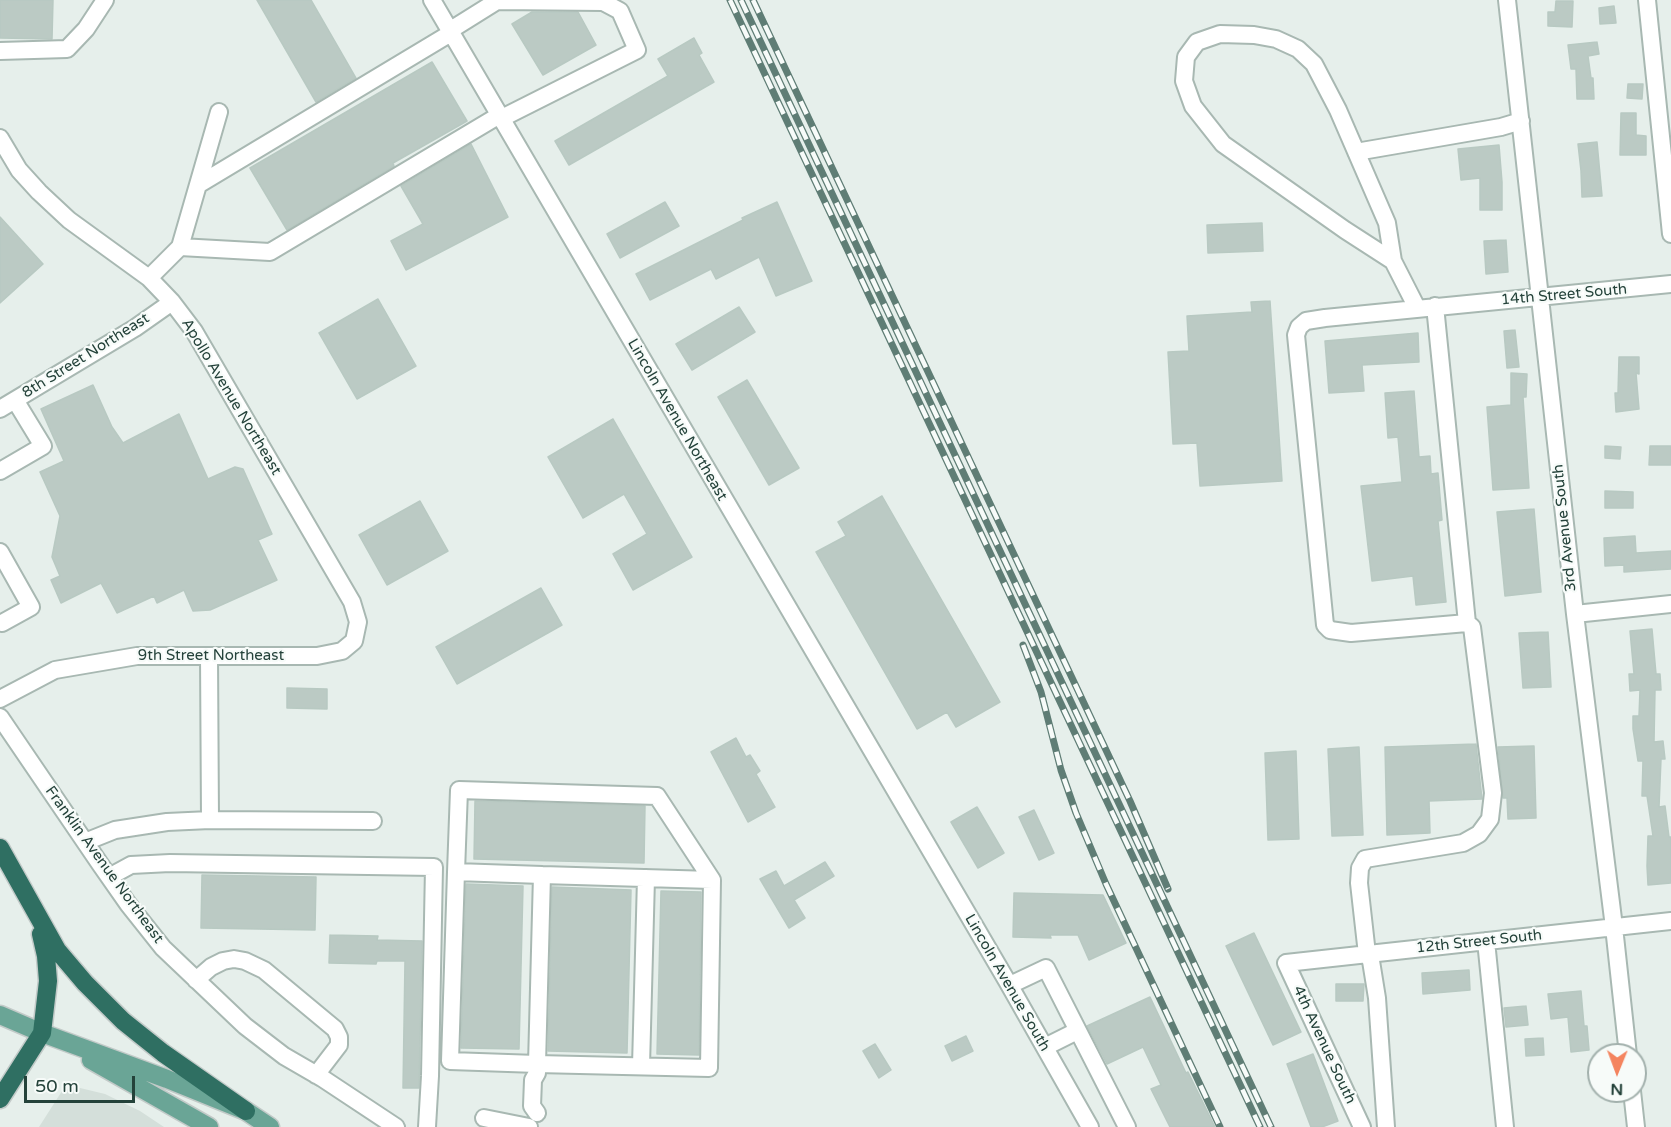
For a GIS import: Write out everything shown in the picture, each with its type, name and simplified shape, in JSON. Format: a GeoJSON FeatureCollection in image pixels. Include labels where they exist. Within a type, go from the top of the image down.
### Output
{"type":"FeatureCollection","features":[{"type":"Feature","properties":{"kind":"highway"},"geometry":{"type":"LineString","coordinates":[[0,848],[57,950],[85,983],[123,1021],[163,1053],[246,1111]]}},
{"type":"Feature","properties":{"kind":"highway"},"geometry":{"type":"LineString","coordinates":[[0,1099],[42,1033],[48,981],[46,956],[30,900]]}},
{"type":"Feature","properties":{"kind":"main road"},"geometry":{"type":"LineString","coordinates":[[0,1015],[246,1111],[270,1127]]}},
{"type":"Feature","properties":{"kind":"main road"},"geometry":{"type":"LineString","coordinates":[[42,1033],[209,1127]]}},
{"type":"Feature","properties":{"kind":"street"},"geometry":{"type":"LineString","coordinates":[[0,51],[67,49],[86,29],[105,0]]}},
{"type":"Feature","properties":{"kind":"street","name":"Lincoln Avenue Northeast"},"geometry":{"type":"LineString","coordinates":[[432,0],[924,839]]}},
{"type":"Feature","properties":{"kind":"street","name":"3rd Avenue South"},"geometry":{"type":"LineString","coordinates":[[1507,0],[1575,614],[1627,1043]]}},
{"type":"Feature","properties":{"kind":"street"},"geometry":{"type":"LineString","coordinates":[[1647,0],[1671,234]]}},
{"type":"Feature","properties":{"kind":"street"},"geometry":{"type":"LineString","coordinates":[[180,247],[270,252],[499,117],[637,50],[620,11],[603,2],[497,1],[198,185]]}},
{"type":"Feature","properties":{"kind":"street"},"geometry":{"type":"LineString","coordinates":[[1393,261],[1223,144],[1193,106],[1184,81],[1186,57],[1197,42],[1221,34],[1254,35],[1276,39],[1298,49],[1314,64],[1338,110],[1387,223],[1393,261],[1417,308]]}},
{"type":"Feature","properties":{"kind":"street"},"geometry":{"type":"LineString","coordinates":[[149,278],[180,247],[219,112]]}},
{"type":"Feature","properties":{"kind":"street"},"geometry":{"type":"LineString","coordinates":[[1356,152],[1501,127],[1521,121]]}},
{"type":"Feature","properties":{"kind":"street","name":"Apollo Avenue Northeast"},"geometry":{"type":"LineString","coordinates":[[0,138],[19,170],[46,199],[69,220],[149,278],[172,302],[194,331],[352,602],[358,622],[354,641]]}},
{"type":"Feature","properties":{"kind":"street","name":"14th Street South"},"geometry":{"type":"LineString","coordinates":[[1467,622],[1351,633],[1330,630],[1325,625],[1296,335],[1299,327],[1306,321],[1417,308],[1671,284]]}},
{"type":"Feature","properties":{"kind":"street","name":"8th Street Northeast"},"geometry":{"type":"LineString","coordinates":[[0,409],[135,328],[172,302]]}},
{"type":"Feature","properties":{"kind":"street"},"geometry":{"type":"LineString","coordinates":[[1386,1127],[1377,998],[1371,962],[1367,954],[1359,883],[1360,868],[1365,859],[1463,843],[1479,834],[1490,819],[1493,793],[1472,627],[1467,622],[1435,306]]}},
{"type":"Feature","properties":{"kind":"street"},"geometry":{"type":"LineString","coordinates":[[0,471],[44,446],[15,400]]}},
{"type":"Feature","properties":{"kind":"street"},"geometry":{"type":"LineString","coordinates":[[0,552],[31,607],[1,623]]}},
{"type":"Feature","properties":{"kind":"street"},"geometry":{"type":"LineString","coordinates":[[1575,614],[1671,604]]}},
{"type":"Feature","properties":{"kind":"street","name":"9th Street Northeast"},"geometry":{"type":"LineString","coordinates":[[0,699],[56,670],[137,656],[317,656],[342,651],[354,641]]}},
{"type":"Feature","properties":{"kind":"street"},"geometry":{"type":"LineString","coordinates":[[209,656],[210,820]]}},
{"type":"Feature","properties":{"kind":"street","name":"Franklin Avenue Northeast"},"geometry":{"type":"LineString","coordinates":[[0,717],[109,877],[163,948],[245,1026],[285,1056],[396,1127]]}},
{"type":"Feature","properties":{"kind":"street"},"geometry":{"type":"LineString","coordinates":[[459,790],[657,796],[712,880],[709,1068],[641,1066],[537,1069],[450,1061],[459,790]]}},
{"type":"Feature","properties":{"kind":"street"},"geometry":{"type":"LineString","coordinates":[[85,842],[115,830],[167,822],[373,821]]}},
{"type":"Feature","properties":{"kind":"street","name":"Lincoln Avenue South"},"geometry":{"type":"LineString","coordinates":[[924,839],[1090,1127]]}},
{"type":"Feature","properties":{"kind":"street"},"geometry":{"type":"LineString","coordinates":[[109,877],[131,865],[170,862],[434,867],[427,1127]]}},
{"type":"Feature","properties":{"kind":"street"},"geometry":{"type":"LineString","coordinates":[[456,872],[712,880]]}},
{"type":"Feature","properties":{"kind":"street"},"geometry":{"type":"LineString","coordinates":[[484,1118],[534,1122],[543,1105],[544,1080],[537,1069],[542,875]]}},
{"type":"Feature","properties":{"kind":"street"},"geometry":{"type":"LineString","coordinates":[[641,1066],[646,878]]}},
{"type":"Feature","properties":{"kind":"street","name":"12th Street South"},"geometry":{"type":"LineString","coordinates":[[1286,963],[1671,921]]}},
{"type":"Feature","properties":{"kind":"street"},"geometry":{"type":"LineString","coordinates":[[1486,941],[1505,1127]]}},
{"type":"Feature","properties":{"kind":"street"},"geometry":{"type":"LineString","coordinates":[[196,980],[211,967],[234,959],[245,961],[264,970],[335,1029],[339,1037],[339,1045],[316,1074]]}},
{"type":"Feature","properties":{"kind":"street","name":"4th Avenue South"},"geometry":{"type":"LineString","coordinates":[[1286,963],[1362,1127]]}},
{"type":"Feature","properties":{"kind":"street"},"geometry":{"type":"LineString","coordinates":[[1010,986],[1046,968],[1128,1127]]}},
{"type":"Feature","properties":{"kind":"street"},"geometry":{"type":"LineString","coordinates":[[1045,1047],[1077,1031]]}},
{"type":"Feature","properties":{"kind":"street"},"geometry":{"type":"LineString","coordinates":[[1633,1103],[1635,1127]]}},
{"type":"Feature","properties":{"kind":"shaded area"},"geometry":{"type":"Polygon","coordinates":[[[76,1087],[105,1094],[140,1111],[164,1127],[39,1127],[62,1091],[76,1087]]]}},
{"type":"Feature","properties":{"kind":"building"},"geometry":{"type":"Polygon","coordinates":[[[0,0],[53,0],[52,39],[0,38],[0,0]]]}},
{"type":"Feature","properties":{"kind":"building"},"geometry":{"type":"Polygon","coordinates":[[[257,0],[311,0],[356,78],[316,102],[257,0]]]}},
{"type":"Feature","properties":{"kind":"building"},"geometry":{"type":"Polygon","coordinates":[[[1556,1],[1573,1],[1572,27],[1548,26],[1548,12],[1555,12],[1556,1]]]}},
{"type":"Feature","properties":{"kind":"building"},"geometry":{"type":"Polygon","coordinates":[[[1614,6],[1616,23],[1600,24],[1599,8],[1614,6]]]}},
{"type":"Feature","properties":{"kind":"building"},"geometry":{"type":"Polygon","coordinates":[[[532,12],[578,12],[596,45],[543,75],[512,24],[532,12]]]}},
{"type":"Feature","properties":{"kind":"building"},"geometry":{"type":"Polygon","coordinates":[[[694,38],[702,53],[699,55],[714,82],[569,165],[555,141],[668,76],[658,59],[694,38]]]}},
{"type":"Feature","properties":{"kind":"building"},"geometry":{"type":"Polygon","coordinates":[[[1597,42],[1599,54],[1588,56],[1591,78],[1593,78],[1594,99],[1577,99],[1576,69],[1571,69],[1568,45],[1597,42]]]}},
{"type":"Feature","properties":{"kind":"building"},"geometry":{"type":"Polygon","coordinates":[[[432,62],[467,121],[393,163],[394,166],[287,230],[250,168],[432,62]]]}},
{"type":"Feature","properties":{"kind":"building"},"geometry":{"type":"Polygon","coordinates":[[[1628,84],[1643,84],[1642,99],[1627,98],[1628,84]]]}},
{"type":"Feature","properties":{"kind":"building"},"geometry":{"type":"Polygon","coordinates":[[[1621,113],[1636,113],[1636,135],[1646,136],[1646,155],[1620,155],[1621,113]]]}},
{"type":"Feature","properties":{"kind":"building"},"geometry":{"type":"Polygon","coordinates":[[[1597,142],[1602,196],[1582,197],[1578,144],[1597,142]]]}},
{"type":"Feature","properties":{"kind":"building"},"geometry":{"type":"Polygon","coordinates":[[[471,144],[508,217],[406,270],[391,241],[423,224],[401,186],[471,144]]]}},
{"type":"Feature","properties":{"kind":"building"},"geometry":{"type":"Polygon","coordinates":[[[1499,145],[1502,210],[1480,210],[1480,178],[1461,180],[1458,149],[1499,145]]]}},
{"type":"Feature","properties":{"kind":"building"},"geometry":{"type":"Polygon","coordinates":[[[665,202],[679,226],[620,258],[607,234],[665,202]]]}},
{"type":"Feature","properties":{"kind":"building"},"geometry":{"type":"Polygon","coordinates":[[[777,202],[812,281],[776,296],[759,257],[716,279],[711,269],[650,300],[636,274],[777,202]]]}},
{"type":"Feature","properties":{"kind":"building"},"geometry":{"type":"Polygon","coordinates":[[[0,217],[43,264],[0,303],[0,217]]]}},
{"type":"Feature","properties":{"kind":"building"},"geometry":{"type":"Polygon","coordinates":[[[1262,223],[1263,251],[1208,253],[1207,225],[1262,223]]]}},
{"type":"Feature","properties":{"kind":"building"},"geometry":{"type":"Polygon","coordinates":[[[1506,240],[1508,272],[1486,274],[1484,241],[1506,240]]]}},
{"type":"Feature","properties":{"kind":"building"},"geometry":{"type":"Polygon","coordinates":[[[378,299],[416,366],[357,399],[319,333],[378,299]]]}},
{"type":"Feature","properties":{"kind":"building"},"geometry":{"type":"Polygon","coordinates":[[[1270,301],[1282,481],[1200,486],[1197,443],[1173,444],[1168,352],[1189,351],[1187,316],[1252,312],[1251,302],[1270,301]]]}},
{"type":"Feature","properties":{"kind":"building"},"geometry":{"type":"Polygon","coordinates":[[[739,307],[755,332],[692,370],[676,344],[739,307]]]}},
{"type":"Feature","properties":{"kind":"building"},"geometry":{"type":"Polygon","coordinates":[[[1515,330],[1519,367],[1507,368],[1504,331],[1515,330]]]}},
{"type":"Feature","properties":{"kind":"building"},"geometry":{"type":"Polygon","coordinates":[[[1418,333],[1419,362],[1362,365],[1364,391],[1329,393],[1325,341],[1418,333]]]}},
{"type":"Feature","properties":{"kind":"building"},"geometry":{"type":"Polygon","coordinates":[[[1619,357],[1639,357],[1639,374],[1636,373],[1639,409],[1616,412],[1615,393],[1618,393],[1619,357]]]}},
{"type":"Feature","properties":{"kind":"building"},"geometry":{"type":"Polygon","coordinates":[[[1511,373],[1527,374],[1526,397],[1523,397],[1529,488],[1493,490],[1487,407],[1511,405],[1511,373]]]}},
{"type":"Feature","properties":{"kind":"building"},"geometry":{"type":"Polygon","coordinates":[[[747,380],[799,468],[769,485],[718,397],[747,380]]]}},
{"type":"Feature","properties":{"kind":"building"},"geometry":{"type":"Polygon","coordinates":[[[93,385],[112,427],[123,443],[179,414],[208,479],[235,467],[243,469],[272,534],[258,540],[277,580],[210,610],[193,611],[184,590],[157,603],[154,596],[117,613],[101,583],[61,603],[51,580],[60,576],[52,557],[60,516],[40,472],[64,461],[41,409],[93,385]]]}},
{"type":"Feature","properties":{"kind":"building"},"geometry":{"type":"Polygon","coordinates":[[[1414,391],[1419,457],[1430,456],[1431,474],[1438,473],[1442,520],[1438,521],[1446,602],[1416,605],[1413,576],[1372,581],[1361,486],[1402,482],[1398,437],[1388,438],[1385,393],[1414,391]]]}},
{"type":"Feature","properties":{"kind":"building"},"geometry":{"type":"Polygon","coordinates":[[[613,419],[692,557],[633,590],[613,554],[647,534],[624,494],[583,518],[548,457],[613,419]]]}},
{"type":"Feature","properties":{"kind":"building"},"geometry":{"type":"Polygon","coordinates":[[[1605,446],[1621,447],[1620,459],[1605,458],[1605,446]]]}},
{"type":"Feature","properties":{"kind":"building"},"geometry":{"type":"Polygon","coordinates":[[[1650,446],[1671,446],[1671,465],[1649,465],[1650,446]]]}},
{"type":"Feature","properties":{"kind":"building"},"geometry":{"type":"Polygon","coordinates":[[[1605,491],[1633,492],[1633,508],[1605,508],[1605,491]]]}},
{"type":"Feature","properties":{"kind":"building"},"geometry":{"type":"Polygon","coordinates":[[[882,496],[1000,702],[956,727],[947,712],[917,729],[816,552],[846,536],[838,522],[882,496]]]}},
{"type":"Feature","properties":{"kind":"building"},"geometry":{"type":"Polygon","coordinates":[[[420,501],[448,551],[387,585],[359,535],[420,501]]]}},
{"type":"Feature","properties":{"kind":"building"},"geometry":{"type":"Polygon","coordinates":[[[1534,509],[1541,592],[1505,596],[1497,512],[1534,509]]]}},
{"type":"Feature","properties":{"kind":"building"},"geometry":{"type":"Polygon","coordinates":[[[1635,536],[1636,553],[1671,551],[1671,569],[1624,572],[1624,565],[1605,566],[1604,538],[1635,536]]]}},
{"type":"Feature","properties":{"kind":"building"},"geometry":{"type":"Polygon","coordinates":[[[541,588],[562,625],[457,684],[436,647],[541,588]]]}},
{"type":"Feature","properties":{"kind":"building"},"geometry":{"type":"Polygon","coordinates":[[[1652,629],[1656,674],[1660,674],[1661,690],[1655,690],[1654,742],[1663,741],[1665,759],[1661,759],[1659,807],[1665,806],[1669,837],[1671,837],[1671,883],[1648,885],[1648,836],[1653,836],[1647,796],[1642,796],[1643,761],[1638,761],[1633,729],[1633,716],[1639,716],[1640,690],[1630,691],[1629,674],[1634,674],[1630,631],[1652,629]]]}},
{"type":"Feature","properties":{"kind":"building"},"geometry":{"type":"Polygon","coordinates":[[[1548,632],[1551,687],[1523,688],[1519,633],[1548,632]]]}},
{"type":"Feature","properties":{"kind":"building"},"geometry":{"type":"Polygon","coordinates":[[[287,688],[327,689],[327,709],[287,708],[287,688]]]}},
{"type":"Feature","properties":{"kind":"building"},"geometry":{"type":"Polygon","coordinates":[[[736,738],[746,757],[750,755],[760,771],[756,774],[775,807],[748,822],[711,752],[736,738]]]}},
{"type":"Feature","properties":{"kind":"building"},"geometry":{"type":"Polygon","coordinates":[[[1476,744],[1482,799],[1429,801],[1430,833],[1387,835],[1385,747],[1476,744]]]}},
{"type":"Feature","properties":{"kind":"building"},"geometry":{"type":"Polygon","coordinates":[[[1534,746],[1536,818],[1508,819],[1507,798],[1503,798],[1498,747],[1534,746]]]}},
{"type":"Feature","properties":{"kind":"building"},"geometry":{"type":"Polygon","coordinates":[[[1359,747],[1363,835],[1332,836],[1328,749],[1359,747]]]}},
{"type":"Feature","properties":{"kind":"building"},"geometry":{"type":"Polygon","coordinates":[[[1296,751],[1299,839],[1268,840],[1265,753],[1296,751]]]}},
{"type":"Feature","properties":{"kind":"building"},"geometry":{"type":"Polygon","coordinates":[[[475,801],[645,806],[644,863],[474,859],[475,801]]]}},
{"type":"Feature","properties":{"kind":"building"},"geometry":{"type":"Polygon","coordinates":[[[977,807],[1004,853],[978,868],[951,822],[977,807]]]}},
{"type":"Feature","properties":{"kind":"building"},"geometry":{"type":"Polygon","coordinates":[[[1034,810],[1054,853],[1039,860],[1019,817],[1034,810]]]}},
{"type":"Feature","properties":{"kind":"building"},"geometry":{"type":"Polygon","coordinates":[[[825,862],[834,876],[794,900],[805,918],[789,928],[760,879],[776,871],[784,886],[825,862]]]}},
{"type":"Feature","properties":{"kind":"building"},"geometry":{"type":"Polygon","coordinates":[[[202,875],[316,877],[315,930],[201,928],[202,875]]]}},
{"type":"Feature","properties":{"kind":"building"},"geometry":{"type":"Polygon","coordinates":[[[466,884],[523,886],[519,1049],[461,1048],[466,884]]]}},
{"type":"Feature","properties":{"kind":"building"},"geometry":{"type":"Polygon","coordinates":[[[552,887],[631,890],[627,1053],[548,1051],[552,887]]]}},
{"type":"Feature","properties":{"kind":"building"},"geometry":{"type":"Polygon","coordinates":[[[661,891],[701,892],[699,1055],[657,1054],[661,891]]]}},
{"type":"Feature","properties":{"kind":"building"},"geometry":{"type":"Polygon","coordinates":[[[1014,893],[1103,895],[1126,943],[1089,960],[1078,935],[1050,935],[1051,938],[1013,937],[1014,893]]]}},
{"type":"Feature","properties":{"kind":"building"},"geometry":{"type":"Polygon","coordinates":[[[1254,933],[1301,1032],[1273,1045],[1226,946],[1254,933]]]}},
{"type":"Feature","properties":{"kind":"building"},"geometry":{"type":"Polygon","coordinates":[[[330,935],[378,936],[377,940],[422,941],[419,1088],[403,1088],[405,961],[377,961],[376,964],[329,963],[330,935]]]}},
{"type":"Feature","properties":{"kind":"building"},"geometry":{"type":"Polygon","coordinates":[[[1469,970],[1470,990],[1423,994],[1422,973],[1469,970]]]}},
{"type":"Feature","properties":{"kind":"building"},"geometry":{"type":"Polygon","coordinates":[[[1336,984],[1364,984],[1363,1001],[1336,1001],[1336,984]]]}},
{"type":"Feature","properties":{"kind":"building"},"geometry":{"type":"Polygon","coordinates":[[[1581,991],[1584,1026],[1587,1026],[1587,1050],[1571,1052],[1568,1017],[1551,1019],[1548,994],[1581,991]]]}},
{"type":"Feature","properties":{"kind":"building"},"geometry":{"type":"Polygon","coordinates":[[[1150,997],[1215,1127],[1170,1127],[1151,1089],[1161,1085],[1143,1047],[1107,1064],[1087,1026],[1150,997]]]}},
{"type":"Feature","properties":{"kind":"building"},"geometry":{"type":"Polygon","coordinates":[[[1526,1006],[1528,1025],[1506,1027],[1504,1008],[1526,1006]]]}},
{"type":"Feature","properties":{"kind":"building"},"geometry":{"type":"Polygon","coordinates":[[[966,1036],[973,1051],[952,1061],[945,1046],[966,1036]]]}},
{"type":"Feature","properties":{"kind":"building"},"geometry":{"type":"Polygon","coordinates":[[[1543,1038],[1544,1055],[1526,1056],[1525,1039],[1543,1038]]]}},
{"type":"Feature","properties":{"kind":"building"},"geometry":{"type":"Polygon","coordinates":[[[875,1044],[891,1070],[879,1078],[863,1051],[875,1044]]]}},
{"type":"Feature","properties":{"kind":"building"},"geometry":{"type":"Polygon","coordinates":[[[1313,1054],[1338,1121],[1322,1127],[1311,1127],[1287,1064],[1313,1054]]]}},
{"type":"Feature","properties":{"kind":"railway"},"geometry":{"type":"LineString","coordinates":[[730,0],[1260,1127]]}},
{"type":"Feature","properties":{"kind":"railway"},"geometry":{"type":"LineString","coordinates":[[741,0],[1271,1127]]}},
{"type":"Feature","properties":{"kind":"railway"},"geometry":{"type":"LineString","coordinates":[[753,0],[1130,801],[1168,889]]}},
{"type":"Feature","properties":{"kind":"railway"},"geometry":{"type":"LineString","coordinates":[[1023,645],[1041,692],[1061,770],[1076,813],[1106,884],[1220,1127]]}}]}
